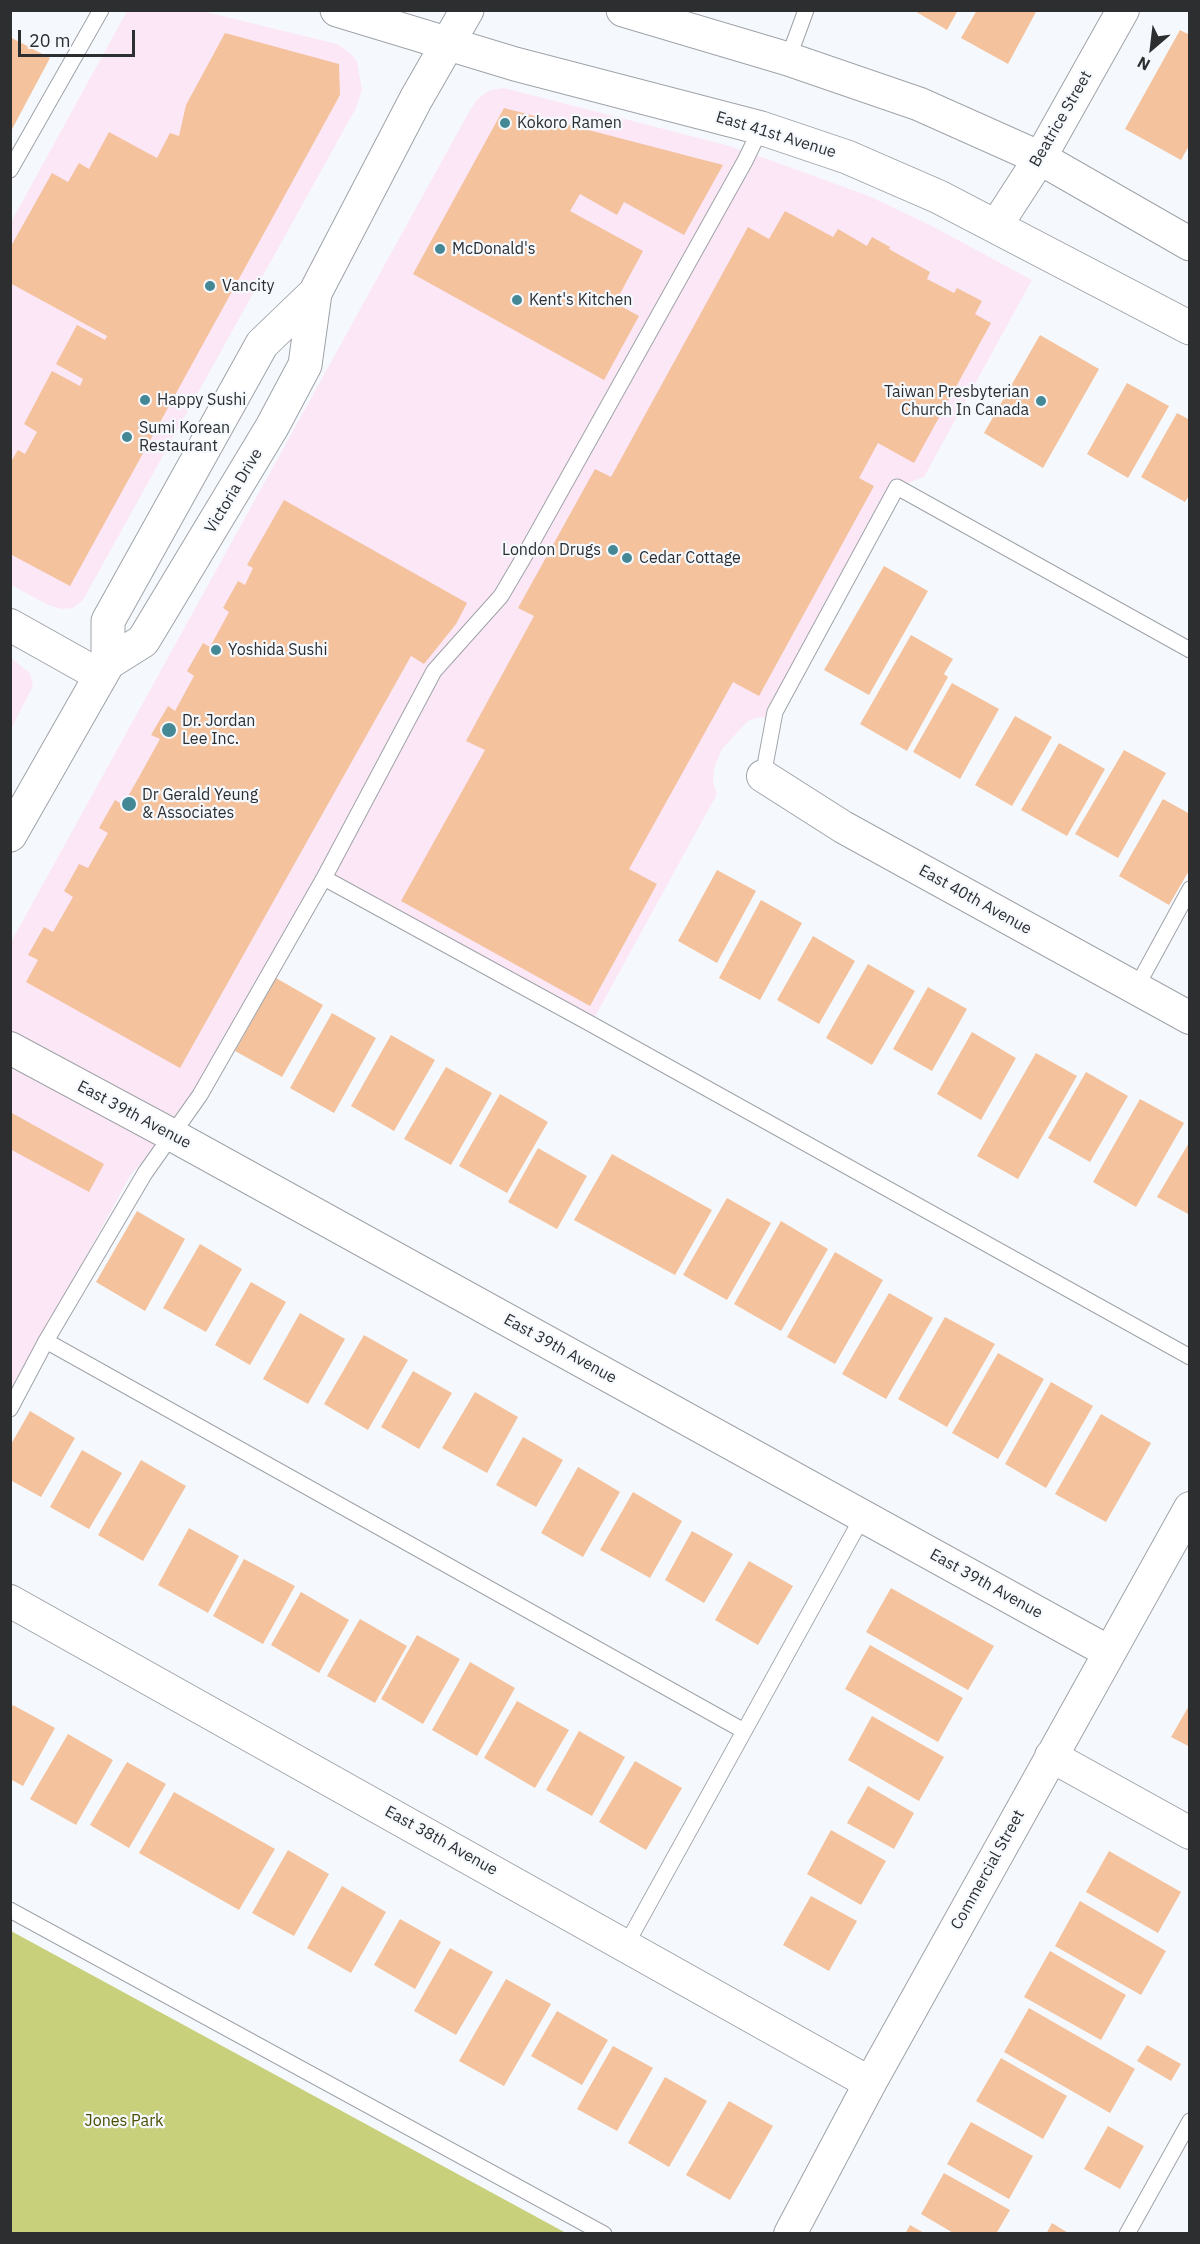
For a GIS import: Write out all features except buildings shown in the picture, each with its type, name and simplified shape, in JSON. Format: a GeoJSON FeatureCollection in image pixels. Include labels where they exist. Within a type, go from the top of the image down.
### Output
{"type":"FeatureCollection","features":[{"type":"Feature","properties":{"kind":"main road","name":"East 41st Avenue"},"geometry":{"type":"LineString","coordinates":[[337,10],[526,67],[760,128],[848,157],[939,197],[1190,328]]}},
{"type":"Feature","properties":{"kind":"main road","name":"Victoria Drive"},"geometry":{"type":"LineString","coordinates":[[105,670],[108,621],[262,344],[315,292],[416,99],[467,10]]}},
{"type":"Feature","properties":{"kind":"main road"},"geometry":{"type":"LineString","coordinates":[[623,10],[788,59],[919,104],[1040,158],[1190,244]]}},
{"type":"Feature","properties":{"kind":"main road","name":"Victoria Drive"},"geometry":{"type":"LineString","coordinates":[[10,835],[105,670],[143,641],[272,427],[305,365],[315,292]]}},
{"type":"Feature","properties":{"kind":"street","name":"Beatrice Street"},"geometry":{"type":"LineString","coordinates":[[996,226],[1040,158],[1123,10]]}},
{"type":"Feature","properties":{"kind":"street"},"geometry":{"type":"LineString","coordinates":[[10,625],[105,670]]}},
{"type":"Feature","properties":{"kind":"street","name":"East 40th Avenue"},"geometry":{"type":"LineString","coordinates":[[763,776],[843,827],[1190,1018]]}},
{"type":"Feature","properties":{"kind":"street","name":"East 39th Avenue"},"geometry":{"type":"LineString","coordinates":[[10,1048],[172,1134],[1109,1652]]}},
{"type":"Feature","properties":{"kind":"street","name":"Commercial Street"},"geometry":{"type":"LineString","coordinates":[[790,2234],[870,2083],[1190,1508]]}},
{"type":"Feature","properties":{"kind":"street","name":"East 38th Avenue"},"geometry":{"type":"LineString","coordinates":[[10,1601],[626,1944],[870,2083]]}},
{"type":"Feature","properties":{"kind":"street"},"geometry":{"type":"LineString","coordinates":[[1051,1756],[1190,1833]]}},
{"type":"Feature","properties":{"kind":"lane"},"geometry":{"type":"LineString","coordinates":[[10,171],[101,10]]}},
{"type":"Feature","properties":{"kind":"lane"},"geometry":{"type":"LineString","coordinates":[[788,59],[806,10]]}},
{"type":"Feature","properties":{"kind":"lane"},"geometry":{"type":"LineString","coordinates":[[10,1409],[45,1341],[145,1173],[200,1095],[324,878],[434,671],[501,596],[521,562],[739,171],[760,128]]}},
{"type":"Feature","properties":{"kind":"lane"},"geometry":{"type":"LineString","coordinates":[[763,776],[775,712],[897,487],[1190,650]]}},
{"type":"Feature","properties":{"kind":"lane"},"geometry":{"type":"LineString","coordinates":[[324,878],[1190,1357]]}},
{"type":"Feature","properties":{"kind":"lane"},"geometry":{"type":"LineString","coordinates":[[1136,988],[1190,889]]}},
{"type":"Feature","properties":{"kind":"lane"},"geometry":{"type":"LineString","coordinates":[[45,1341],[744,1731]]}},
{"type":"Feature","properties":{"kind":"lane"},"geometry":{"type":"LineString","coordinates":[[626,1944],[863,1516]]}},
{"type":"Feature","properties":{"kind":"lane"},"geometry":{"type":"LineString","coordinates":[[10,1910],[604,2234]]}},
{"type":"Feature","properties":{"kind":"lane"},"geometry":{"type":"LineString","coordinates":[[1127,2234],[1190,2121]]}},
{"type":"Feature","properties":{"kind":"shaded area"},"geometry":{"type":"Polygon","coordinates":[[[127,11],[202,11],[337,44],[357,61],[362,90],[356,108],[83,600],[73,608],[62,609],[48,605],[11,585],[11,222],[127,11]]]}},
{"type":"Feature","properties":{"kind":"shaded area"},"geometry":{"type":"Polygon","coordinates":[[[504,88],[726,145],[869,196],[932,226],[1032,280],[924,477],[897,487],[774,719],[760,717],[748,721],[722,749],[714,768],[713,782],[717,794],[591,1024],[324,879],[200,1095],[130,1176],[11,1393],[11,942],[470,110],[484,94],[491,90],[504,88]]]}},
{"type":"Feature","properties":{"kind":"shaded area"},"geometry":{"type":"Polygon","coordinates":[[[11,658],[30,673],[33,686],[11,729],[11,658]]]}},
{"type":"Feature","properties":{"kind":"green space","name":"Jones Park"},"geometry":{"type":"Polygon","coordinates":[[[11,1931],[566,2233],[11,2233],[11,1931]]]}},
{"type":"Feature","properties":{"kind":"place","name":"Kokoro Ramen"},"geometry":{"type":"Point","coordinates":[505,123]}},
{"type":"Feature","properties":{"kind":"place","name":"McDonald's"},"geometry":{"type":"Point","coordinates":[440,249]}},
{"type":"Feature","properties":{"kind":"place","name":"Vancity"},"geometry":{"type":"Point","coordinates":[210,286]}},
{"type":"Feature","properties":{"kind":"place","name":"Kent's Kitchen"},"geometry":{"type":"Point","coordinates":[517,300]}},
{"type":"Feature","properties":{"kind":"place","name":"Happy Sushi"},"geometry":{"type":"Point","coordinates":[145,400]}},
{"type":"Feature","properties":{"kind":"place","name":"Taiwan Presbyterian Church In Canada"},"geometry":{"type":"Point","coordinates":[1041,401]}},
{"type":"Feature","properties":{"kind":"place","name":"Sumi Korean Restaurant"},"geometry":{"type":"Point","coordinates":[127,437]}},
{"type":"Feature","properties":{"kind":"place","name":"London Drugs"},"geometry":{"type":"Point","coordinates":[613,550]}},
{"type":"Feature","properties":{"kind":"place","name":"Cedar Cottage"},"geometry":{"type":"Point","coordinates":[627,558]}},
{"type":"Feature","properties":{"kind":"place","name":"Yoshida Sushi"},"geometry":{"type":"Point","coordinates":[216,650]}},
{"type":"Feature","properties":{"kind":"place","name":"Dr. Jordan Lee Inc."},"geometry":{"type":"Point","coordinates":[169,730]}},
{"type":"Feature","properties":{"kind":"place","name":"Dr Gerald Yeung & Associates"},"geometry":{"type":"Point","coordinates":[129,804]}}]}
